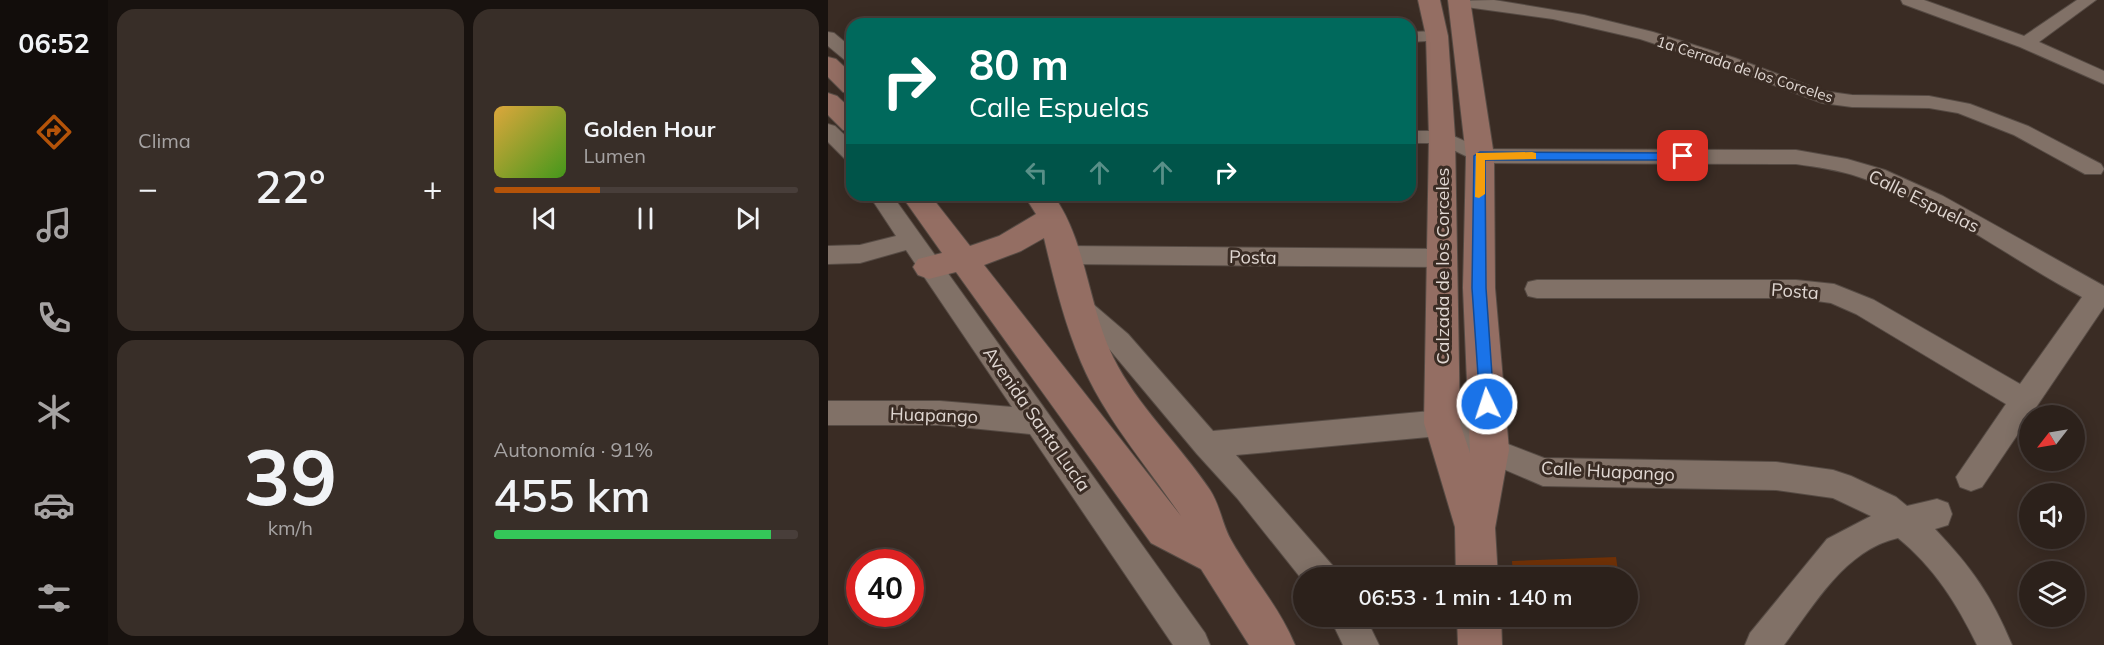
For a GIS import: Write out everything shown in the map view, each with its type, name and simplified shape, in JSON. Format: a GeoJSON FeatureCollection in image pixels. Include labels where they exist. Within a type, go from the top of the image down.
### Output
{"type":"FeatureCollection","features":[{"type":"Feature","properties":{"kind":"street","name":"Calzada de los Corceles"},"geometry":{"type":"LineString","coordinates":[[1429,0],[1424,36],[1442,137],[1442,423],[1475,528],[1477,567]]}},
{"type":"Feature","properties":{"kind":"street","name":"Calzada de los Corceles"},"geometry":{"type":"LineString","coordinates":[[1459,0],[1480,156],[1479,288],[1490,450],[1475,528]]}},
{"type":"Feature","properties":{"kind":"street","name":"1a Cerrada de los Corceles"},"geometry":{"type":"LineString","coordinates":[[1459,0],[1505,5],[1638,34],[1705,53],[1820,97],[1845,101],[1943,104],[2001,124],[2063,150],[2093,169]]}},
{"type":"Feature","properties":{"kind":"street"},"geometry":{"type":"LineString","coordinates":[[1909,0],[2026,43],[2104,78]]}},
{"type":"Feature","properties":{"kind":"street"},"geometry":{"type":"LineString","coordinates":[[2026,43],[2088,0]]}},
{"type":"Feature","properties":{"kind":"street"},"geometry":{"type":"LineString","coordinates":[[828,37],[844,55]]}},
{"type":"Feature","properties":{"kind":"street"},"geometry":{"type":"LineString","coordinates":[[828,101],[846,118]]}},
{"type":"Feature","properties":{"kind":"street"},"geometry":{"type":"LineString","coordinates":[[828,130],[846,148]]}},
{"type":"Feature","properties":{"kind":"street","name":"Calle Espuelas"},"geometry":{"type":"LineString","coordinates":[[1416,136],[1442,137],[1480,156],[1796,157],[1836,162],[1878,176],[1937,205],[2101,296]]}},
{"type":"Feature","properties":{"kind":"street","name":"Avenida Santa Lucía"},"geometry":{"type":"LineString","coordinates":[[884,201],[910,240],[946,263],[1165,529],[1216,554]]}},
{"type":"Feature","properties":{"kind":"street","name":"Avenida Santa Lucía"},"geometry":{"type":"LineString","coordinates":[[918,201],[946,263],[1040,422],[1193,645]]}},
{"type":"Feature","properties":{"kind":"street"},"geometry":{"type":"LineString","coordinates":[[946,263],[994,252],[1014,243],[1046,206]]}},
{"type":"Feature","properties":{"kind":"street","name":"Avenida Santa Lucía"},"geometry":{"type":"LineString","coordinates":[[1046,206],[1064,255],[1077,306],[1098,363],[1118,396],[1197,505],[1216,554],[1253,609],[1273,645]]}},
{"type":"Feature","properties":{"kind":"street"},"geometry":{"type":"LineString","coordinates":[[828,255],[860,254],[910,240]]}},
{"type":"Feature","properties":{"kind":"street","name":"Posta"},"geometry":{"type":"LineString","coordinates":[[1064,255],[1442,258]]}},
{"type":"Feature","properties":{"kind":"street","name":"Posta"},"geometry":{"type":"LineString","coordinates":[[1537,289],[1796,289],[1834,294],[1865,307],[2025,401]]}},
{"type":"Feature","properties":{"kind":"street"},"geometry":{"type":"LineString","coordinates":[[1971,477],[2101,296]]}},
{"type":"Feature","properties":{"kind":"street"},"geometry":{"type":"LineString","coordinates":[[1077,306],[1119,342],[1207,445],[1248,488],[1312,567]]}},
{"type":"Feature","properties":{"kind":"street","name":"Huapango"},"geometry":{"type":"LineString","coordinates":[[828,413],[940,413],[1040,422]]}},
{"type":"Feature","properties":{"kind":"street"},"geometry":{"type":"LineString","coordinates":[[1207,445],[1442,423]]}},
{"type":"Feature","properties":{"kind":"street","name":"Calle Huapango"},"geometry":{"type":"LineString","coordinates":[[1442,423],[1490,450],[1543,471],[1776,476],[1815,480],[1866,496],[1902,520],[1958,577],[1971,596],[1995,645]]}},
{"type":"Feature","properties":{"kind":"street"},"geometry":{"type":"LineString","coordinates":[[1762,645],[1838,550],[1865,534],[1902,520],[1937,514]]}},
{"type":"Feature","properties":{"kind":"street"},"geometry":{"type":"LineString","coordinates":[[1352,627],[1362,645]]}},
{"type":"Feature","properties":{"kind":"street"},"geometry":{"type":"LineString","coordinates":[[1479,627],[1480,645]]}},
{"type":"Feature","properties":{"kind":"building"},"geometry":{"type":"Polygon","coordinates":[[[1616,557],[1617,567],[1512,567],[1512,561],[1616,557]]]}},
{"type":"Feature","properties":{"kind":"slow traffic"},"geometry":{"type":"LineString","coordinates":[[1479,194],[1480,156],[1532,156]]}},
{"type":"Feature","properties":{"kind":"route"},"geometry":{"type":"LineString","coordinates":[[1487,404],[1479,288],[1480,156],[1683,156]]}}]}
